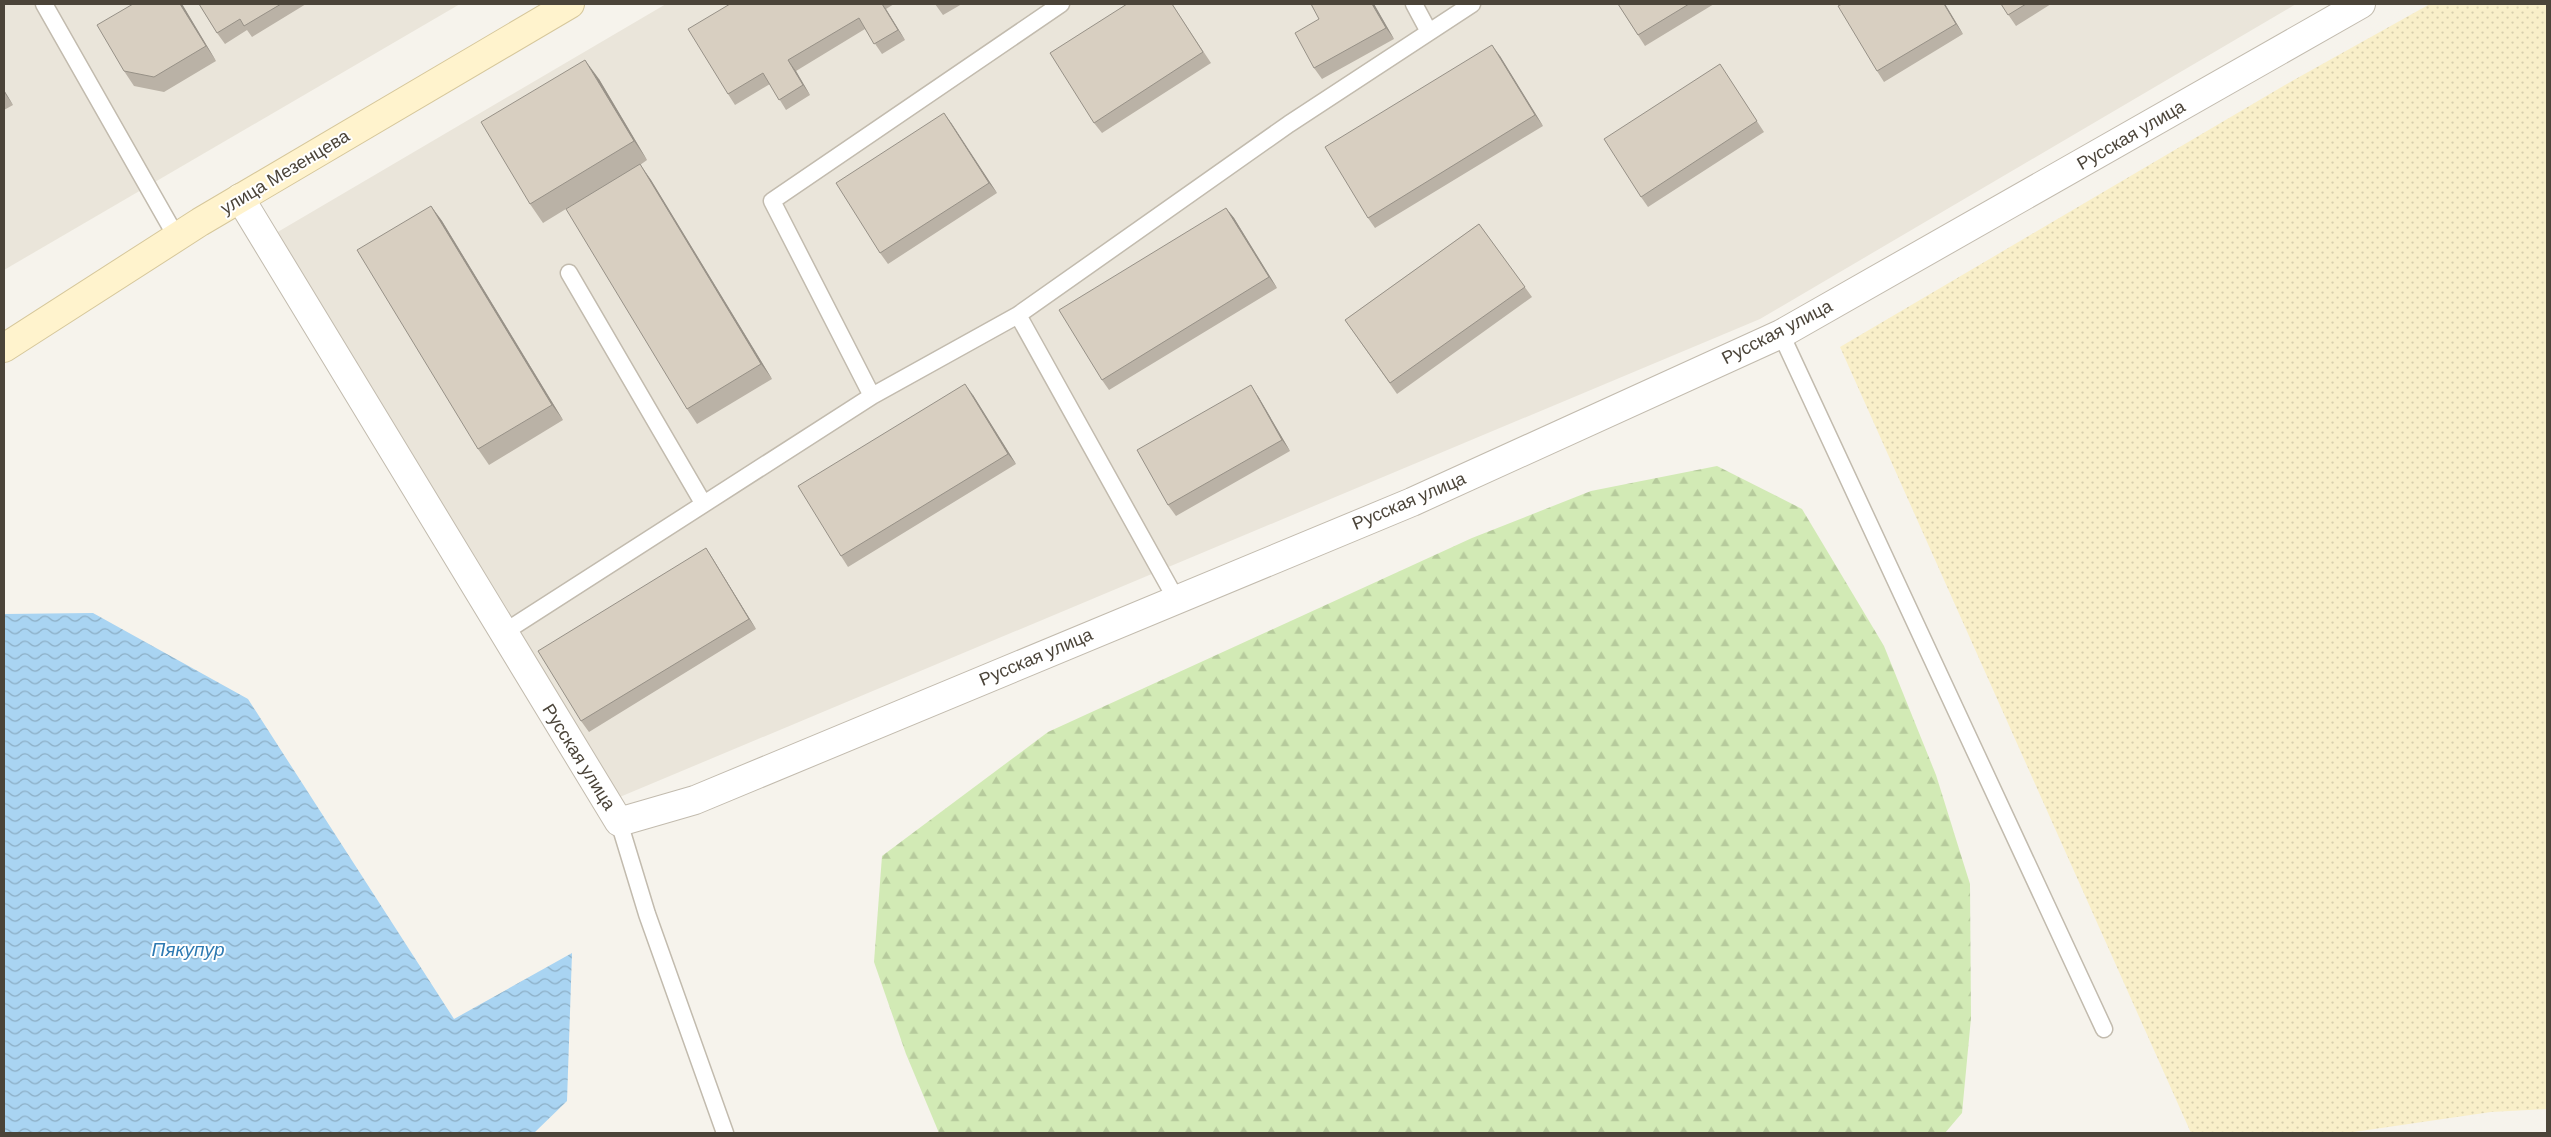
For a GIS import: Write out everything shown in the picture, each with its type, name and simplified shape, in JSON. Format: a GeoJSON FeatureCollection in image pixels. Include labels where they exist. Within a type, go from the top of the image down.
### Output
{"type":"FeatureCollection","features":[{"type":"Feature","properties":{"kind":"main road","name":"улица Мезенцева"},"geometry":{"type":"LineString","coordinates":[[4,348],[240,198],[570,4]]}},
{"type":"Feature","properties":{"kind":"street","name":"Русская улица"},"geometry":{"type":"LineString","coordinates":[[240,198],[503,634],[619,822],[695,800],[1412,502],[1781,334],[2360,4]]}},
{"type":"Feature","properties":{"kind":"lane"},"geometry":{"type":"LineString","coordinates":[[44,4],[177,238]]}},
{"type":"Feature","properties":{"kind":"lane"},"geometry":{"type":"LineString","coordinates":[[872,396],[772,201],[1061,4]]}},
{"type":"Feature","properties":{"kind":"lane"},"geometry":{"type":"LineString","coordinates":[[1414,4],[1429,32]]}},
{"type":"Feature","properties":{"kind":"lane"},"geometry":{"type":"LineString","coordinates":[[503,634],[703,503],[872,396],[1018,315],[1288,124],[1472,4]]}},
{"type":"Feature","properties":{"kind":"lane"},"geometry":{"type":"LineString","coordinates":[[569,273],[703,503]]}},
{"type":"Feature","properties":{"kind":"lane"},"geometry":{"type":"LineString","coordinates":[[1018,315],[1176,599]]}},
{"type":"Feature","properties":{"kind":"lane"},"geometry":{"type":"LineString","coordinates":[[1781,334],[2104,1029]]}},
{"type":"Feature","properties":{"kind":"lane"},"geometry":{"type":"LineString","coordinates":[[619,822],[647,914],[725,1133]]}},
{"type":"Feature","properties":{"kind":"shaded area"},"geometry":{"type":"Polygon","coordinates":[[[4,4],[460,4],[4,270],[4,4]]]}},
{"type":"Feature","properties":{"kind":"shaded area"},"geometry":{"type":"Polygon","coordinates":[[[666,4],[2296,4],[1760,319],[615,799],[276,233],[666,4]]]}},
{"type":"Feature","properties":{"kind":"green space"},"geometry":{"type":"Polygon","coordinates":[[[1717,466],[1802,509],[1884,646],[1936,775],[1970,884],[1971,1018],[1962,1113],[1945,1133],[939,1133],[906,1054],[874,962],[882,856],[1048,732],[1472,538],[1591,491],[1717,466]]]}},
{"type":"Feature","properties":{"kind":"sand"},"geometry":{"type":"Polygon","coordinates":[[[2430,4],[2547,4],[2547,1109],[2491,1112],[2347,1133],[2191,1133],[1840,347],[2292,81],[2430,4]]]}},
{"type":"Feature","properties":{"kind":"water","name":"Пякупур"},"geometry":{"type":"Polygon","coordinates":[[[93,613],[248,699],[454,1019],[572,953],[567,1101],[534,1133],[4,1133],[4,614],[93,613]]]}},
{"type":"Feature","properties":{"kind":"building"},"geometry":{"type":"Polygon","coordinates":[[[133,4],[180,4],[206,46],[154,77],[124,71],[97,25],[133,4]]]}},
{"type":"Feature","properties":{"kind":"building"},"geometry":{"type":"Polygon","coordinates":[[[199,4],[281,4],[244,26],[240,19],[217,33],[199,4]]]}},
{"type":"Feature","properties":{"kind":"building"},"geometry":{"type":"Polygon","coordinates":[[[730,4],[882,4],[898,30],[874,44],[859,18],[788,60],[803,85],[779,100],[763,73],[728,94],[688,29],[730,4]]]}},
{"type":"Feature","properties":{"kind":"building"},"geometry":{"type":"Polygon","coordinates":[[[1127,4],[1172,4],[1203,52],[1094,123],[1050,53],[1127,4]]]}},
{"type":"Feature","properties":{"kind":"building"},"geometry":{"type":"Polygon","coordinates":[[[1311,4],[1372,4],[1386,28],[1314,68],[1295,33],[1319,19],[1311,4]]]}},
{"type":"Feature","properties":{"kind":"building"},"geometry":{"type":"Polygon","coordinates":[[[1618,4],[1689,4],[1638,35],[1618,4]]]}},
{"type":"Feature","properties":{"kind":"building"},"geometry":{"type":"Polygon","coordinates":[[[1842,4],[1944,4],[1956,24],[1877,71],[1838,6],[1842,4]]]}},
{"type":"Feature","properties":{"kind":"building"},"geometry":{"type":"Polygon","coordinates":[[[2001,4],[2026,4],[2008,15],[2001,4]]]}},
{"type":"Feature","properties":{"kind":"building"},"geometry":{"type":"Polygon","coordinates":[[[1492,45],[1535,115],[1368,218],[1325,147],[1492,45]]]}},
{"type":"Feature","properties":{"kind":"building"},"geometry":{"type":"Polygon","coordinates":[[[585,60],[634,141],[530,204],[481,122],[585,60]]]}},
{"type":"Feature","properties":{"kind":"building"},"geometry":{"type":"Polygon","coordinates":[[[1720,64],[1757,121],[1641,197],[1604,139],[1720,64]]]}},
{"type":"Feature","properties":{"kind":"building"},"geometry":{"type":"Polygon","coordinates":[[[944,113],[989,183],[880,253],[836,183],[944,113]]]}},
{"type":"Feature","properties":{"kind":"building"},"geometry":{"type":"Polygon","coordinates":[[[640,164],[761,364],[687,409],[566,209],[640,164]]]}},
{"type":"Feature","properties":{"kind":"building"},"geometry":{"type":"Polygon","coordinates":[[[431,206],[552,405],[478,449],[357,250],[431,206]]]}},
{"type":"Feature","properties":{"kind":"building"},"geometry":{"type":"Polygon","coordinates":[[[1226,208],[1269,277],[1102,380],[1059,310],[1226,208]]]}},
{"type":"Feature","properties":{"kind":"building"},"geometry":{"type":"Polygon","coordinates":[[[1479,224],[1525,287],[1390,383],[1345,320],[1479,224]]]}},
{"type":"Feature","properties":{"kind":"building"},"geometry":{"type":"Polygon","coordinates":[[[965,384],[1008,454],[841,556],[798,486],[965,384]]]}},
{"type":"Feature","properties":{"kind":"building"},"geometry":{"type":"Polygon","coordinates":[[[1251,385],[1282,440],[1168,505],[1137,450],[1251,385]]]}},
{"type":"Feature","properties":{"kind":"building"},"geometry":{"type":"Polygon","coordinates":[[[706,548],[749,619],[581,721],[538,651],[706,548]]]}}]}
